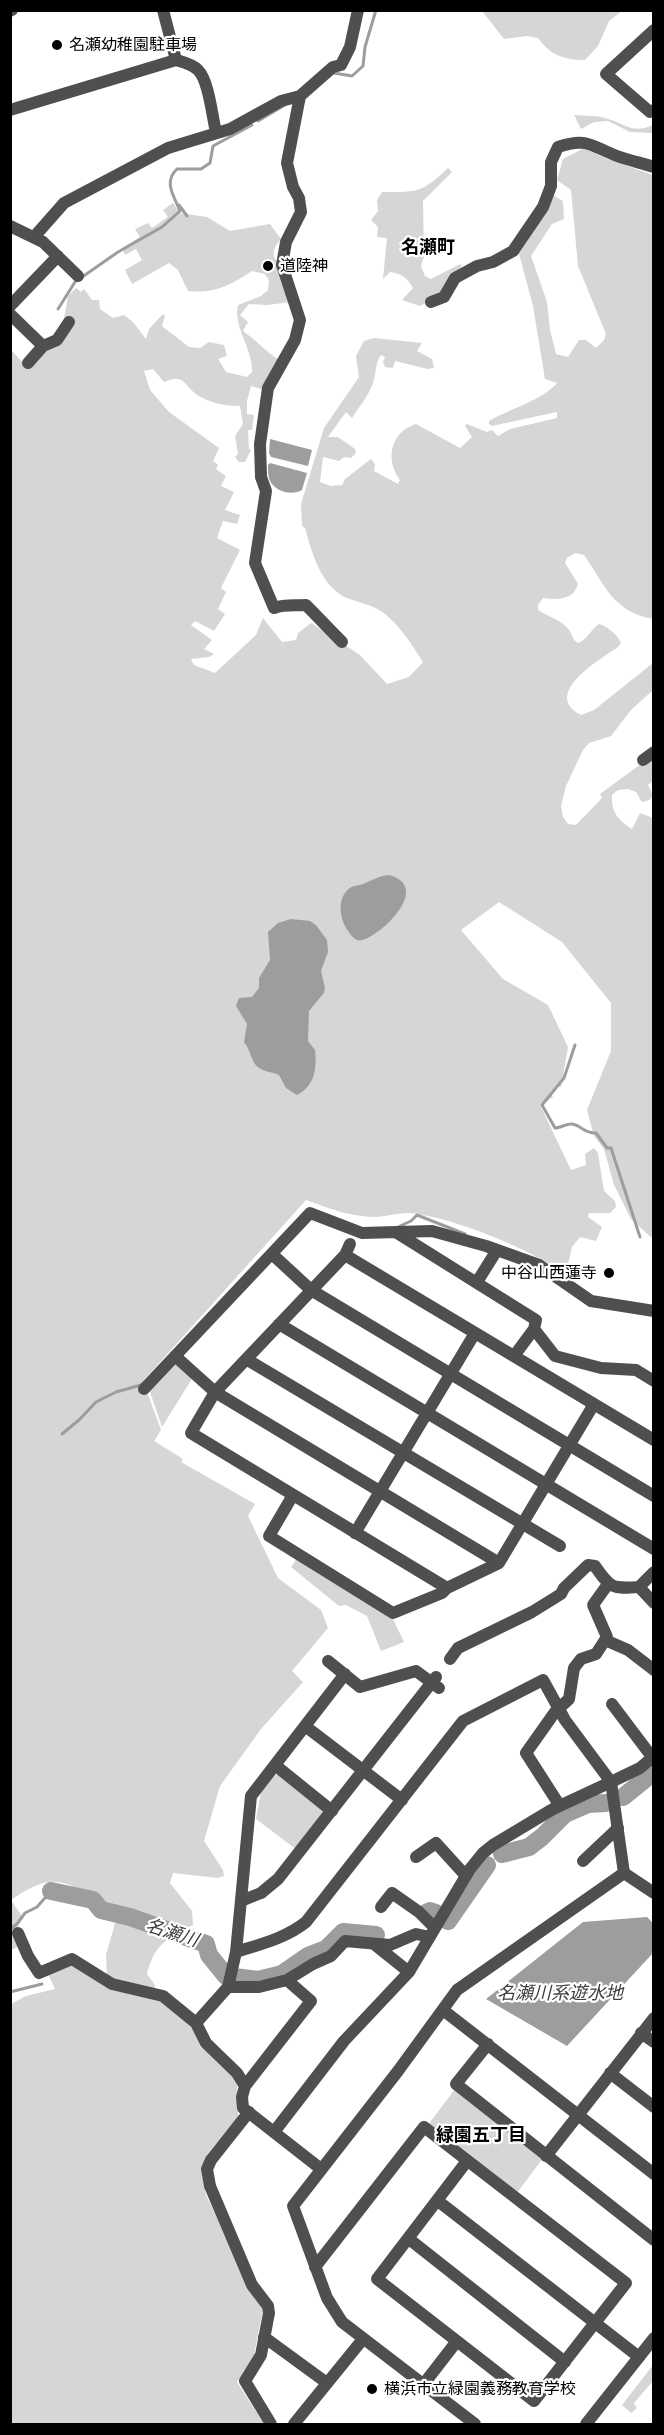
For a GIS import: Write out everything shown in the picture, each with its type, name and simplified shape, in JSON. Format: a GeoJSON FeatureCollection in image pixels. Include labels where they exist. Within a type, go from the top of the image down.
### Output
{"type":"FeatureCollection","features":[{"type":"Feature","properties":{"kind":"street"},"geometry":{"type":"LineString","coordinates":[[163,10],[176,60]]}},
{"type":"Feature","properties":{"kind":"street"},"geometry":{"type":"LineString","coordinates":[[34,237],[64,203],[168,148],[230,129],[281,101],[300,96],[333,67],[341,65],[350,47],[358,10]]}},
{"type":"Feature","properties":{"kind":"street"},"geometry":{"type":"LineString","coordinates":[[653,33],[606,74],[650,112],[654,110]]}},
{"type":"Feature","properties":{"kind":"street"},"geometry":{"type":"LineString","coordinates":[[10,110],[176,60],[191,65],[199,71],[204,80],[216,132]]}},
{"type":"Feature","properties":{"kind":"street"},"geometry":{"type":"LineString","coordinates":[[300,96],[287,163],[299,198],[301,212],[286,243],[282,265],[300,320],[295,340],[268,388],[265,403],[259,463],[266,491],[255,563],[274,608],[285,604],[292,607],[306,605],[342,642]]}},
{"type":"Feature","properties":{"kind":"street"},"geometry":{"type":"LineString","coordinates":[[431,302],[444,297],[455,278],[513,251],[543,207],[551,186],[551,162],[558,147],[574,142],[595,145],[615,156],[654,167]]}},
{"type":"Feature","properties":{"kind":"street"},"geometry":{"type":"LineString","coordinates":[[10,226],[34,237],[78,276]]}},
{"type":"Feature","properties":{"kind":"street"},"geometry":{"type":"LineString","coordinates":[[10,306],[58,256]]}},
{"type":"Feature","properties":{"kind":"street"},"geometry":{"type":"LineString","coordinates":[[10,314],[43,346]]}},
{"type":"Feature","properties":{"kind":"street"},"geometry":{"type":"LineString","coordinates":[[28,363],[43,346],[57,340],[69,322]]}},
{"type":"Feature","properties":{"kind":"street"},"geometry":{"type":"LineString","coordinates":[[643,760],[654,752]]}},
{"type":"Feature","properties":{"kind":"street"},"geometry":{"type":"LineString","coordinates":[[144,1389],[310,1213],[475,1333],[654,1440]]}},
{"type":"Feature","properties":{"kind":"street"},"geometry":{"type":"LineString","coordinates":[[447,1588],[191,1433],[215,1392],[311,1290],[351,1241],[396,1232],[432,1231],[497,1250],[539,1265],[591,1301],[654,1311]]}},
{"type":"Feature","properties":{"kind":"street"},"geometry":{"type":"LineString","coordinates":[[396,1232],[536,1320],[534,1329],[514,1356]]}},
{"type":"Feature","properties":{"kind":"street"},"geometry":{"type":"LineString","coordinates":[[477,1282],[497,1250]]}},
{"type":"Feature","properties":{"kind":"street"},"geometry":{"type":"LineString","coordinates":[[272,1254],[311,1290],[654,1496]]}},
{"type":"Feature","properties":{"kind":"street"},"geometry":{"type":"LineString","coordinates":[[279,1324],[654,1549]]}},
{"type":"Feature","properties":{"kind":"street"},"geometry":{"type":"LineString","coordinates":[[534,1329],[555,1356],[602,1368],[636,1370],[654,1381]]}},
{"type":"Feature","properties":{"kind":"street"},"geometry":{"type":"LineString","coordinates":[[356,1533],[475,1333]]}},
{"type":"Feature","properties":{"kind":"street"},"geometry":{"type":"LineString","coordinates":[[175,1356],[215,1392],[499,1563]]}},
{"type":"Feature","properties":{"kind":"street"},"geometry":{"type":"LineString","coordinates":[[246,1359],[560,1546]]}},
{"type":"Feature","properties":{"kind":"street"},"geometry":{"type":"LineString","coordinates":[[293,1495],[270,1536],[393,1613],[442,1593],[447,1588],[499,1563],[594,1404]]}},
{"type":"Feature","properties":{"kind":"street"},"geometry":{"type":"LineString","coordinates":[[450,1659],[459,1648],[532,1612],[561,1594],[586,1564],[595,1566],[608,1584],[618,1588],[639,1587],[654,1572]]}},
{"type":"Feature","properties":{"kind":"street"},"geometry":{"type":"LineString","coordinates":[[560,1806],[526,1753],[569,1699],[574,1668],[580,1659],[596,1654],[607,1637],[593,1605],[608,1584]]}},
{"type":"Feature","properties":{"kind":"street"},"geometry":{"type":"LineString","coordinates":[[639,1587],[654,1604]]}},
{"type":"Feature","properties":{"kind":"street"},"geometry":{"type":"LineString","coordinates":[[605,1640],[628,1650],[654,1670]]}},
{"type":"Feature","properties":{"kind":"street"},"geometry":{"type":"LineString","coordinates":[[241,1901],[271,1887],[363,1770],[436,1683],[416,1671],[360,1687],[328,1661]]}},
{"type":"Feature","properties":{"kind":"street"},"geometry":{"type":"LineString","coordinates":[[196,2024],[228,1987],[236,1952],[251,1796],[345,1674]]}},
{"type":"Feature","properties":{"kind":"street"},"geometry":{"type":"LineString","coordinates":[[236,1952],[278,1938],[296,1930],[306,1922],[465,1717],[543,1680],[559,1710],[612,1782],[624,1873],[654,1893]]}},
{"type":"Feature","properties":{"kind":"street"},"geometry":{"type":"LineString","coordinates":[[274,2132],[344,2041],[409,1972],[476,1860],[493,1845],[560,1806],[640,1768],[653,1756],[612,1704]]}},
{"type":"Feature","properties":{"kind":"street"},"geometry":{"type":"LineString","coordinates":[[305,1726],[402,1800]]}},
{"type":"Feature","properties":{"kind":"street"},"geometry":{"type":"LineString","coordinates":[[274,1766],[332,1811]]}},
{"type":"Feature","properties":{"kind":"street"},"geometry":{"type":"LineString","coordinates":[[583,1861],[618,1828]]}},
{"type":"Feature","properties":{"kind":"street"},"geometry":{"type":"LineString","coordinates":[[416,1857],[436,1843],[466,1876]]}},
{"type":"Feature","properties":{"kind":"street"},"geometry":{"type":"LineString","coordinates":[[475,2424],[342,2322],[327,2298],[293,2206],[398,2072],[457,1990],[624,1873]]}},
{"type":"Feature","properties":{"kind":"street"},"geometry":{"type":"LineString","coordinates":[[381,1907],[392,1893],[419,1912],[432,1933]]}},
{"type":"Feature","properties":{"kind":"street"},"geometry":{"type":"LineString","coordinates":[[18,1933],[28,1956],[39,1973],[72,1959],[112,1984],[163,1996],[196,2024],[206,2043],[237,2073],[245,2086]]}},
{"type":"Feature","properties":{"kind":"street"},"geometry":{"type":"LineString","coordinates":[[228,1987],[259,1987],[287,1980],[331,1956],[345,1941],[390,1945],[416,1934],[432,1933]]}},
{"type":"Feature","properties":{"kind":"street"},"geometry":{"type":"LineString","coordinates":[[374,1944],[409,1972]]}},
{"type":"Feature","properties":{"kind":"street"},"geometry":{"type":"LineString","coordinates":[[287,1980],[311,2001],[245,2086],[242,2097],[243,2108],[321,2169]]}},
{"type":"Feature","properties":{"kind":"street"},"geometry":{"type":"LineString","coordinates":[[443,2010],[654,2174]]}},
{"type":"Feature","properties":{"kind":"street"},"geometry":{"type":"LineString","coordinates":[[546,2156],[654,2019]]}},
{"type":"Feature","properties":{"kind":"street"},"geometry":{"type":"LineString","coordinates":[[641,2033],[654,2042]]}},
{"type":"Feature","properties":{"kind":"street"},"geometry":{"type":"LineString","coordinates":[[488,2044],[456,2084],[654,2240]]}},
{"type":"Feature","properties":{"kind":"street"},"geometry":{"type":"LineString","coordinates":[[610,2073],[654,2107]]}},
{"type":"Feature","properties":{"kind":"street"},"geometry":{"type":"LineString","coordinates":[[249,2112],[211,2160],[207,2169],[210,2186],[252,2285],[268,2306],[269,2313],[261,2355],[245,2381],[271,2424]]}},
{"type":"Feature","properties":{"kind":"street"},"geometry":{"type":"LineString","coordinates":[[315,2267],[424,2127],[626,2283],[534,2401],[377,2279],[468,2161]]}},
{"type":"Feature","properties":{"kind":"street"},"geometry":{"type":"LineString","coordinates":[[438,2201],[639,2356]]}},
{"type":"Feature","properties":{"kind":"street"},"geometry":{"type":"LineString","coordinates":[[409,2239],[565,2362]]}},
{"type":"Feature","properties":{"kind":"street"},"geometry":{"type":"LineString","coordinates":[[264,2337],[327,2383]]}},
{"type":"Feature","properties":{"kind":"street"},"geometry":{"type":"LineString","coordinates":[[586,2424],[654,2337]]}},
{"type":"Feature","properties":{"kind":"street"},"geometry":{"type":"LineString","coordinates":[[294,2424],[363,2339]]}},
{"type":"Feature","properties":{"kind":"street"},"geometry":{"type":"LineString","coordinates":[[423,2385],[457,2341]]}},
{"type":"Feature","properties":{"kind":"shaded area"},"geometry":{"type":"Polygon","coordinates":[[[482,11],[622,11],[609,21],[598,46],[585,60],[558,55],[547,49],[538,38],[527,36],[504,39],[482,11]]]}},
{"type":"Feature","properties":{"kind":"shaded area"},"geometry":{"type":"Polygon","coordinates":[[[574,115],[596,116],[635,129],[653,125],[653,133],[630,132],[608,121],[594,122],[581,129],[574,115]]]}},
{"type":"Feature","properties":{"kind":"shaded area"},"geometry":{"type":"Polygon","coordinates":[[[584,148],[653,175],[653,619],[639,615],[619,604],[611,596],[584,555],[575,553],[567,558],[565,563],[578,584],[576,589],[564,598],[543,598],[538,605],[538,610],[564,625],[578,643],[599,624],[612,631],[621,643],[587,669],[570,688],[567,697],[570,707],[581,715],[594,710],[653,663],[653,690],[631,710],[611,736],[589,743],[583,750],[566,786],[561,806],[563,817],[568,824],[576,825],[602,798],[600,794],[653,755],[653,781],[648,785],[653,795],[650,800],[642,802],[636,792],[628,789],[618,790],[612,795],[612,801],[616,815],[632,829],[640,813],[653,818],[653,1239],[631,1219],[614,1185],[604,1149],[594,1136],[587,1110],[611,1051],[611,1003],[562,942],[499,902],[461,930],[503,979],[548,1005],[568,1047],[561,1087],[556,1087],[550,1092],[553,1097],[540,1105],[571,1170],[586,1165],[585,1154],[594,1148],[598,1153],[604,1191],[615,1201],[616,1207],[610,1213],[589,1213],[588,1217],[602,1227],[596,1241],[580,1237],[572,1247],[566,1273],[512,1245],[438,1218],[413,1213],[377,1217],[358,1216],[306,1200],[143,1381],[161,1430],[154,1441],[183,1459],[181,1462],[255,1504],[248,1516],[278,1578],[321,1610],[328,1628],[292,1671],[303,1682],[261,1729],[220,1786],[204,1841],[223,1870],[224,1876],[218,1878],[173,1873],[170,1883],[192,1911],[193,1925],[183,1929],[104,1904],[62,1883],[46,1882],[37,1885],[11,1900],[11,350],[27,367],[70,323],[64,318],[68,296],[76,288],[81,292],[84,289],[92,300],[99,300],[100,309],[113,318],[124,315],[133,322],[146,339],[149,329],[163,314],[165,316],[162,326],[189,347],[200,348],[209,342],[224,345],[227,356],[218,359],[226,372],[247,377],[252,372],[250,355],[238,322],[238,305],[261,296],[268,290],[269,280],[265,274],[252,271],[215,290],[188,291],[178,270],[169,263],[132,284],[125,270],[142,260],[136,249],[125,255],[122,248],[140,237],[135,229],[148,223],[152,228],[168,217],[163,210],[173,203],[180,213],[207,217],[230,231],[270,224],[281,239],[274,250],[274,256],[282,265],[291,302],[267,305],[249,304],[240,315],[248,322],[243,331],[279,360],[265,390],[251,386],[247,401],[247,414],[254,415],[252,430],[248,430],[249,449],[251,450],[245,462],[239,462],[235,457],[238,454],[235,436],[243,424],[240,406],[223,405],[207,400],[197,395],[183,381],[176,379],[164,382],[153,369],[144,371],[150,390],[169,412],[219,448],[213,461],[218,465],[216,469],[226,476],[221,486],[234,492],[225,510],[240,515],[237,524],[223,521],[217,538],[240,550],[221,588],[226,592],[218,609],[225,614],[214,631],[195,621],[191,625],[212,640],[204,649],[214,654],[209,657],[191,659],[194,665],[215,673],[256,635],[263,618],[282,642],[296,640],[298,633],[311,623],[360,655],[387,684],[409,677],[423,662],[410,643],[391,619],[381,611],[347,598],[330,586],[319,568],[305,528],[302,526],[301,504],[324,428],[359,377],[356,356],[364,341],[374,338],[422,343],[417,351],[432,359],[434,368],[428,369],[395,361],[393,368],[385,367],[383,362],[385,357],[381,355],[377,362],[373,384],[364,400],[352,418],[346,412],[328,437],[338,437],[355,449],[356,453],[351,458],[344,457],[339,461],[323,457],[320,482],[331,486],[342,485],[345,479],[371,459],[375,464],[374,471],[398,484],[400,480],[393,464],[393,448],[400,433],[416,424],[460,448],[472,437],[465,426],[467,424],[487,432],[492,430],[498,436],[510,429],[557,418],[557,412],[492,426],[489,424],[489,421],[544,394],[557,383],[545,379],[533,306],[518,250],[553,195],[563,201],[564,219],[552,224],[531,256],[547,302],[550,330],[556,354],[568,357],[579,340],[586,340],[596,348],[604,340],[606,334],[578,266],[571,190],[557,180],[563,159],[584,148]]]}},
{"type":"Feature","properties":{"kind":"shaded area"},"geometry":{"type":"Polygon","coordinates":[[[448,168],[452,172],[423,201],[424,256],[421,266],[425,276],[431,279],[460,264],[462,266],[453,276],[443,294],[420,306],[402,300],[413,288],[404,277],[390,272],[383,279],[387,238],[377,237],[378,227],[371,220],[378,211],[377,200],[382,192],[404,192],[425,187],[448,168]]]}},
{"type":"Feature","properties":{"kind":"shaded area"},"geometry":{"type":"Polygon","coordinates":[[[175,1361],[193,1377],[162,1427],[149,1389],[175,1361]]]}},
{"type":"Feature","properties":{"kind":"shaded area"},"geometry":{"type":"Polygon","coordinates":[[[298,1557],[391,1615],[404,1642],[381,1651],[367,1616],[346,1605],[339,1606],[291,1567],[298,1557]]]}},
{"type":"Feature","properties":{"kind":"shaded area"},"geometry":{"type":"Polygon","coordinates":[[[274,1775],[280,1775],[324,1810],[324,1814],[297,1850],[256,1819],[261,1792],[274,1775]]]}},
{"type":"Feature","properties":{"kind":"shaded area"},"geometry":{"type":"Polygon","coordinates":[[[11,1900],[22,1916],[16,1931],[18,1947],[11,1950],[11,1900]]]}},
{"type":"Feature","properties":{"kind":"shaded area"},"geometry":{"type":"Polygon","coordinates":[[[116,1920],[141,1924],[172,1937],[155,1952],[150,1963],[147,1974],[155,1985],[154,1989],[107,1977],[106,1955],[116,1920]]]}},
{"type":"Feature","properties":{"kind":"shaded area"},"geometry":{"type":"Polygon","coordinates":[[[74,1962],[163,2000],[192,2028],[234,2077],[237,2084],[238,2117],[208,2153],[201,2170],[206,2195],[263,2309],[254,2355],[237,2382],[264,2424],[11,2424],[11,2004],[26,1996],[55,1989],[48,1974],[74,1962]]]}},
{"type":"Feature","properties":{"kind":"shaded area"},"geometry":{"type":"Polygon","coordinates":[[[455,2089],[543,2158],[517,2193],[428,2125],[455,2089]]]}},
{"type":"Feature","properties":{"kind":"shaded area"},"geometry":{"type":"Polygon","coordinates":[[[653,2365],[653,2381],[634,2403],[637,2408],[631,2413],[622,2405],[653,2365]]]}},
{"type":"Feature","properties":{"kind":"water"},"geometry":{"type":"Polygon","coordinates":[[[270,439],[312,450],[308,466],[271,457],[270,439]]]}},
{"type":"Feature","properties":{"kind":"water"},"geometry":{"type":"Polygon","coordinates":[[[270,463],[307,473],[302,490],[289,493],[276,488],[269,478],[268,465],[270,463]]]}},
{"type":"Feature","properties":{"kind":"water"},"geometry":{"type":"Polygon","coordinates":[[[389,875],[402,882],[406,891],[403,903],[396,915],[374,934],[357,940],[350,934],[343,921],[341,906],[343,896],[352,887],[389,875]]]}},
{"type":"Feature","properties":{"kind":"water"},"geometry":{"type":"Polygon","coordinates":[[[291,919],[310,921],[316,925],[327,940],[328,952],[321,971],[324,993],[309,1011],[308,1041],[315,1050],[314,1076],[308,1087],[297,1095],[286,1088],[279,1075],[256,1066],[244,1042],[247,1024],[236,1006],[239,998],[252,997],[259,988],[259,978],[270,960],[268,932],[278,923],[291,919]]]}},
{"type":"Feature","properties":{"kind":"water","name":"名瀬川系遊水地"},"geometry":{"type":"Polygon","coordinates":[[[647,1917],[653,1923],[653,1953],[567,2046],[486,1999],[583,1922],[647,1917]]]}},
{"type":"Feature","properties":{"kind":"waterway"},"geometry":{"type":"LineString","coordinates":[[334,73],[352,76],[363,66],[365,47],[376,10]]}},
{"type":"Feature","properties":{"kind":"waterway"},"geometry":{"type":"LineString","coordinates":[[258,121],[285,105]]}},
{"type":"Feature","properties":{"kind":"waterway"},"geometry":{"type":"LineString","coordinates":[[58,309],[75,282],[118,252],[162,227],[180,211],[170,184],[177,169],[201,169],[210,163],[213,146],[252,125]]}},
{"type":"Feature","properties":{"kind":"waterway"},"geometry":{"type":"LineString","coordinates":[[179,205],[187,216]]}},
{"type":"Feature","properties":{"kind":"waterway"},"geometry":{"type":"LineString","coordinates":[[575,1045],[564,1078],[542,1105],[555,1128],[574,1124],[588,1132],[596,1133],[607,1148],[611,1148],[640,1237]]}},
{"type":"Feature","properties":{"kind":"waterway"},"geometry":{"type":"LineString","coordinates":[[398,1227],[411,1221],[417,1215],[465,1234]]}},
{"type":"Feature","properties":{"kind":"waterway"},"geometry":{"type":"LineString","coordinates":[[62,1434],[96,1402],[116,1392],[141,1385]]}},
{"type":"Feature","properties":{"kind":"waterway","name":"名瀬川"},"geometry":{"type":"LineString","coordinates":[[623,1797],[654,1772]]}},
{"type":"Feature","properties":{"kind":"waterway","name":"名瀬川"},"geometry":{"type":"LineString","coordinates":[[502,1854],[529,1847],[565,1814],[588,1804],[606,1803]]}},
{"type":"Feature","properties":{"kind":"waterway","name":"名瀬川"},"geometry":{"type":"LineString","coordinates":[[446,1920],[448,1921],[487,1865]]}},
{"type":"Feature","properties":{"kind":"waterway"},"geometry":{"type":"LineString","coordinates":[[10,1929],[25,1913],[37,1907],[51,1891]]}},
{"type":"Feature","properties":{"kind":"waterway","name":"名瀬川"},"geometry":{"type":"LineString","coordinates":[[51,1891],[93,1900],[101,1910],[130,1917],[206,1944],[209,1955],[226,1976],[258,1980],[282,1974],[308,1956],[326,1949],[343,1932],[376,1935]]}},
{"type":"Feature","properties":{"kind":"waterway","name":"名瀬川"},"geometry":{"type":"LineString","coordinates":[[426,1913],[430,1911],[436,1913]]}},
{"type":"Feature","properties":{"kind":"waterway"},"geometry":{"type":"LineString","coordinates":[[10,1992],[42,1984]]}},
{"type":"Feature","properties":{"kind":"place","name":"名瀬幼稚園駐車場"},"geometry":{"type":"Point","coordinates":[57,45]}},
{"type":"Feature","properties":{"kind":"place","name":"道陸神"},"geometry":{"type":"Point","coordinates":[268,266]}},
{"type":"Feature","properties":{"kind":"place","name":"中谷山西蓮寺"},"geometry":{"type":"Point","coordinates":[609,1273]}},
{"type":"Feature","properties":{"kind":"place","name":"横浜市立緑園義務教育学校"},"geometry":{"type":"Point","coordinates":[372,2389]}},
{"type":"Feature","properties":{"kind":"district","name":"名瀬町"},"geometry":{"type":"Point","coordinates":[428,247]}},
{"type":"Feature","properties":{"kind":"district","name":"緑園五丁目"},"geometry":{"type":"Point","coordinates":[481,2135]}}]}
